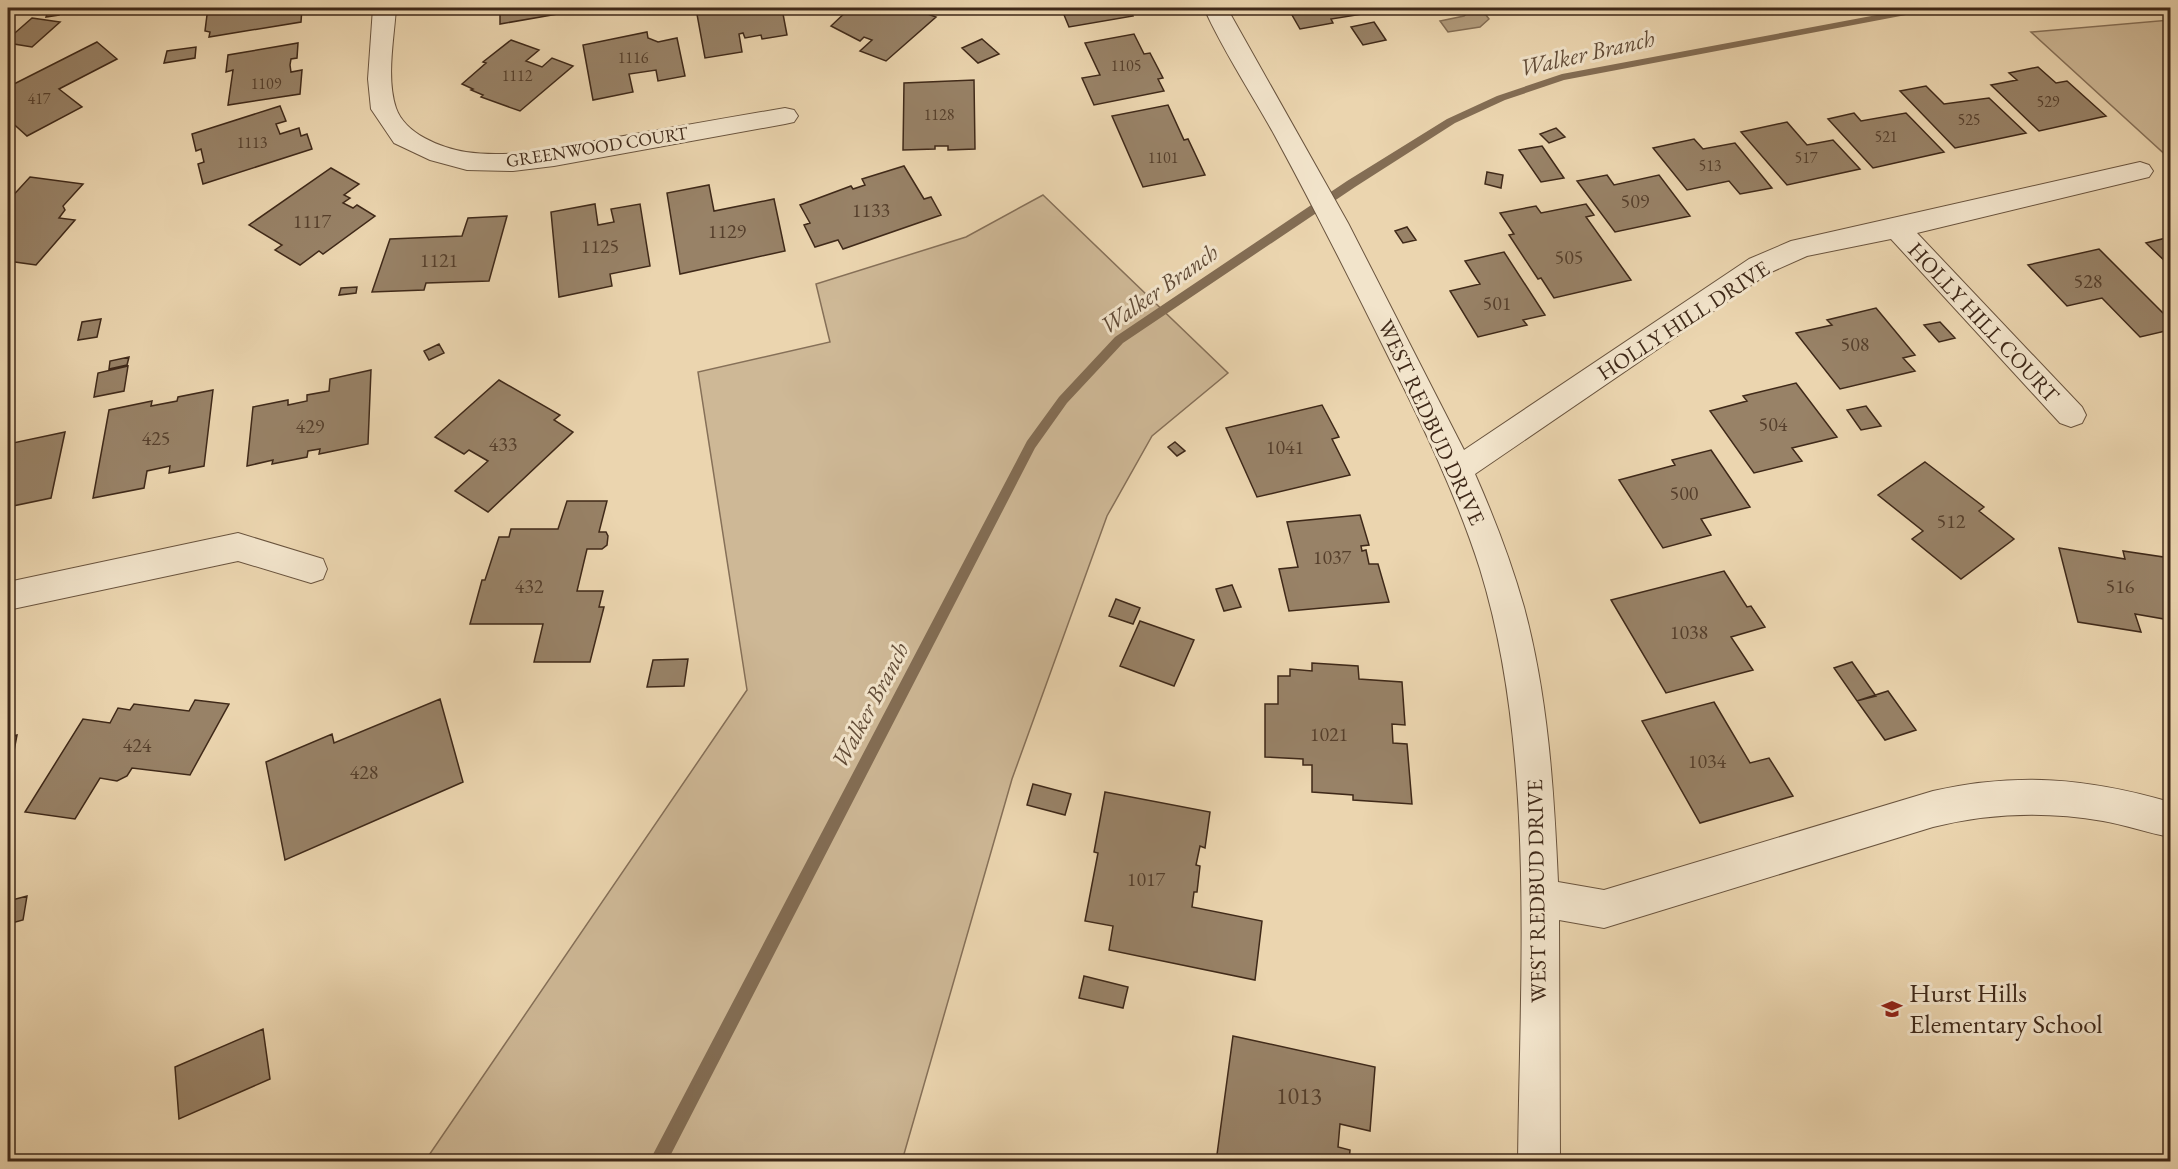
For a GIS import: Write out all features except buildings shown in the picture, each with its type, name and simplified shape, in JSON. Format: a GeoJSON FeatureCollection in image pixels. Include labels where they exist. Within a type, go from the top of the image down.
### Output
{"type":"FeatureCollection","features":[{"type":"Feature","properties":{"kind":"street","name":"GREENWOOD COURT"},"geometry":{"type":"LineString","coordinates":[[384,8],[380,79],[384,109],[403,137],[439,154],[467,161],[513,162],[554,157],[785,116]]}},
{"type":"Feature","properties":{"kind":"street","name":"WEST REDBUD DRIVE"},"geometry":{"type":"LineString","coordinates":[[1215,8],[1294,145],[1355,258],[1459,469],[1491,552],[1515,644],[1530,737],[1539,846],[1539,1161]]}},
{"type":"Feature","properties":{"kind":"street","name":"HOLLY HILL DRIVE"},"geometry":{"type":"LineString","coordinates":[[1459,469],[1759,266],[1801,248],[1898,228],[2140,171]]}},
{"type":"Feature","properties":{"kind":"street","name":"HOLLY HILL COURT"},"geometry":{"type":"LineString","coordinates":[[1898,228],[2071,416]]}},
{"type":"Feature","properties":{"kind":"street"},"geometry":{"type":"LineString","coordinates":[[8,596],[238,547],[310,570]]}},
{"type":"Feature","properties":{"kind":"street"},"geometry":{"type":"LineString","coordinates":[[1539,898],[1604,909],[1934,809],[1987,798],[2036,796],[2092,802],[2170,820]]}},
{"type":"Feature","properties":{"kind":"shaded area"},"geometry":{"type":"Polygon","coordinates":[[[1472,10],[1486,15],[1489,19],[1480,27],[1448,32],[1440,21],[1464,16],[1472,10]]]}},
{"type":"Feature","properties":{"kind":"shaded area"},"geometry":{"type":"Polygon","coordinates":[[[2170,20],[2170,159],[2031,32],[2170,20]]]}},
{"type":"Feature","properties":{"kind":"shaded area"},"geometry":{"type":"Polygon","coordinates":[[[1043,195],[1228,373],[1152,436],[1107,516],[1012,779],[902,1161],[425,1161],[747,690],[698,372],[830,342],[816,284],[966,237],[1043,195]]]}},
{"type":"Feature","properties":{"kind":"waterway","name":"Walker Branch"},"geometry":{"type":"LineString","coordinates":[[657,1162],[1031,445],[1063,400],[1119,340],[1351,184],[1451,121],[1501,98],[1562,77],[1927,8]]}},
{"type":"Feature","properties":{"kind":"place","name":"Hurst Hills Elementary School"},"geometry":{"type":"Point","coordinates":[1892,1009]}}]}
